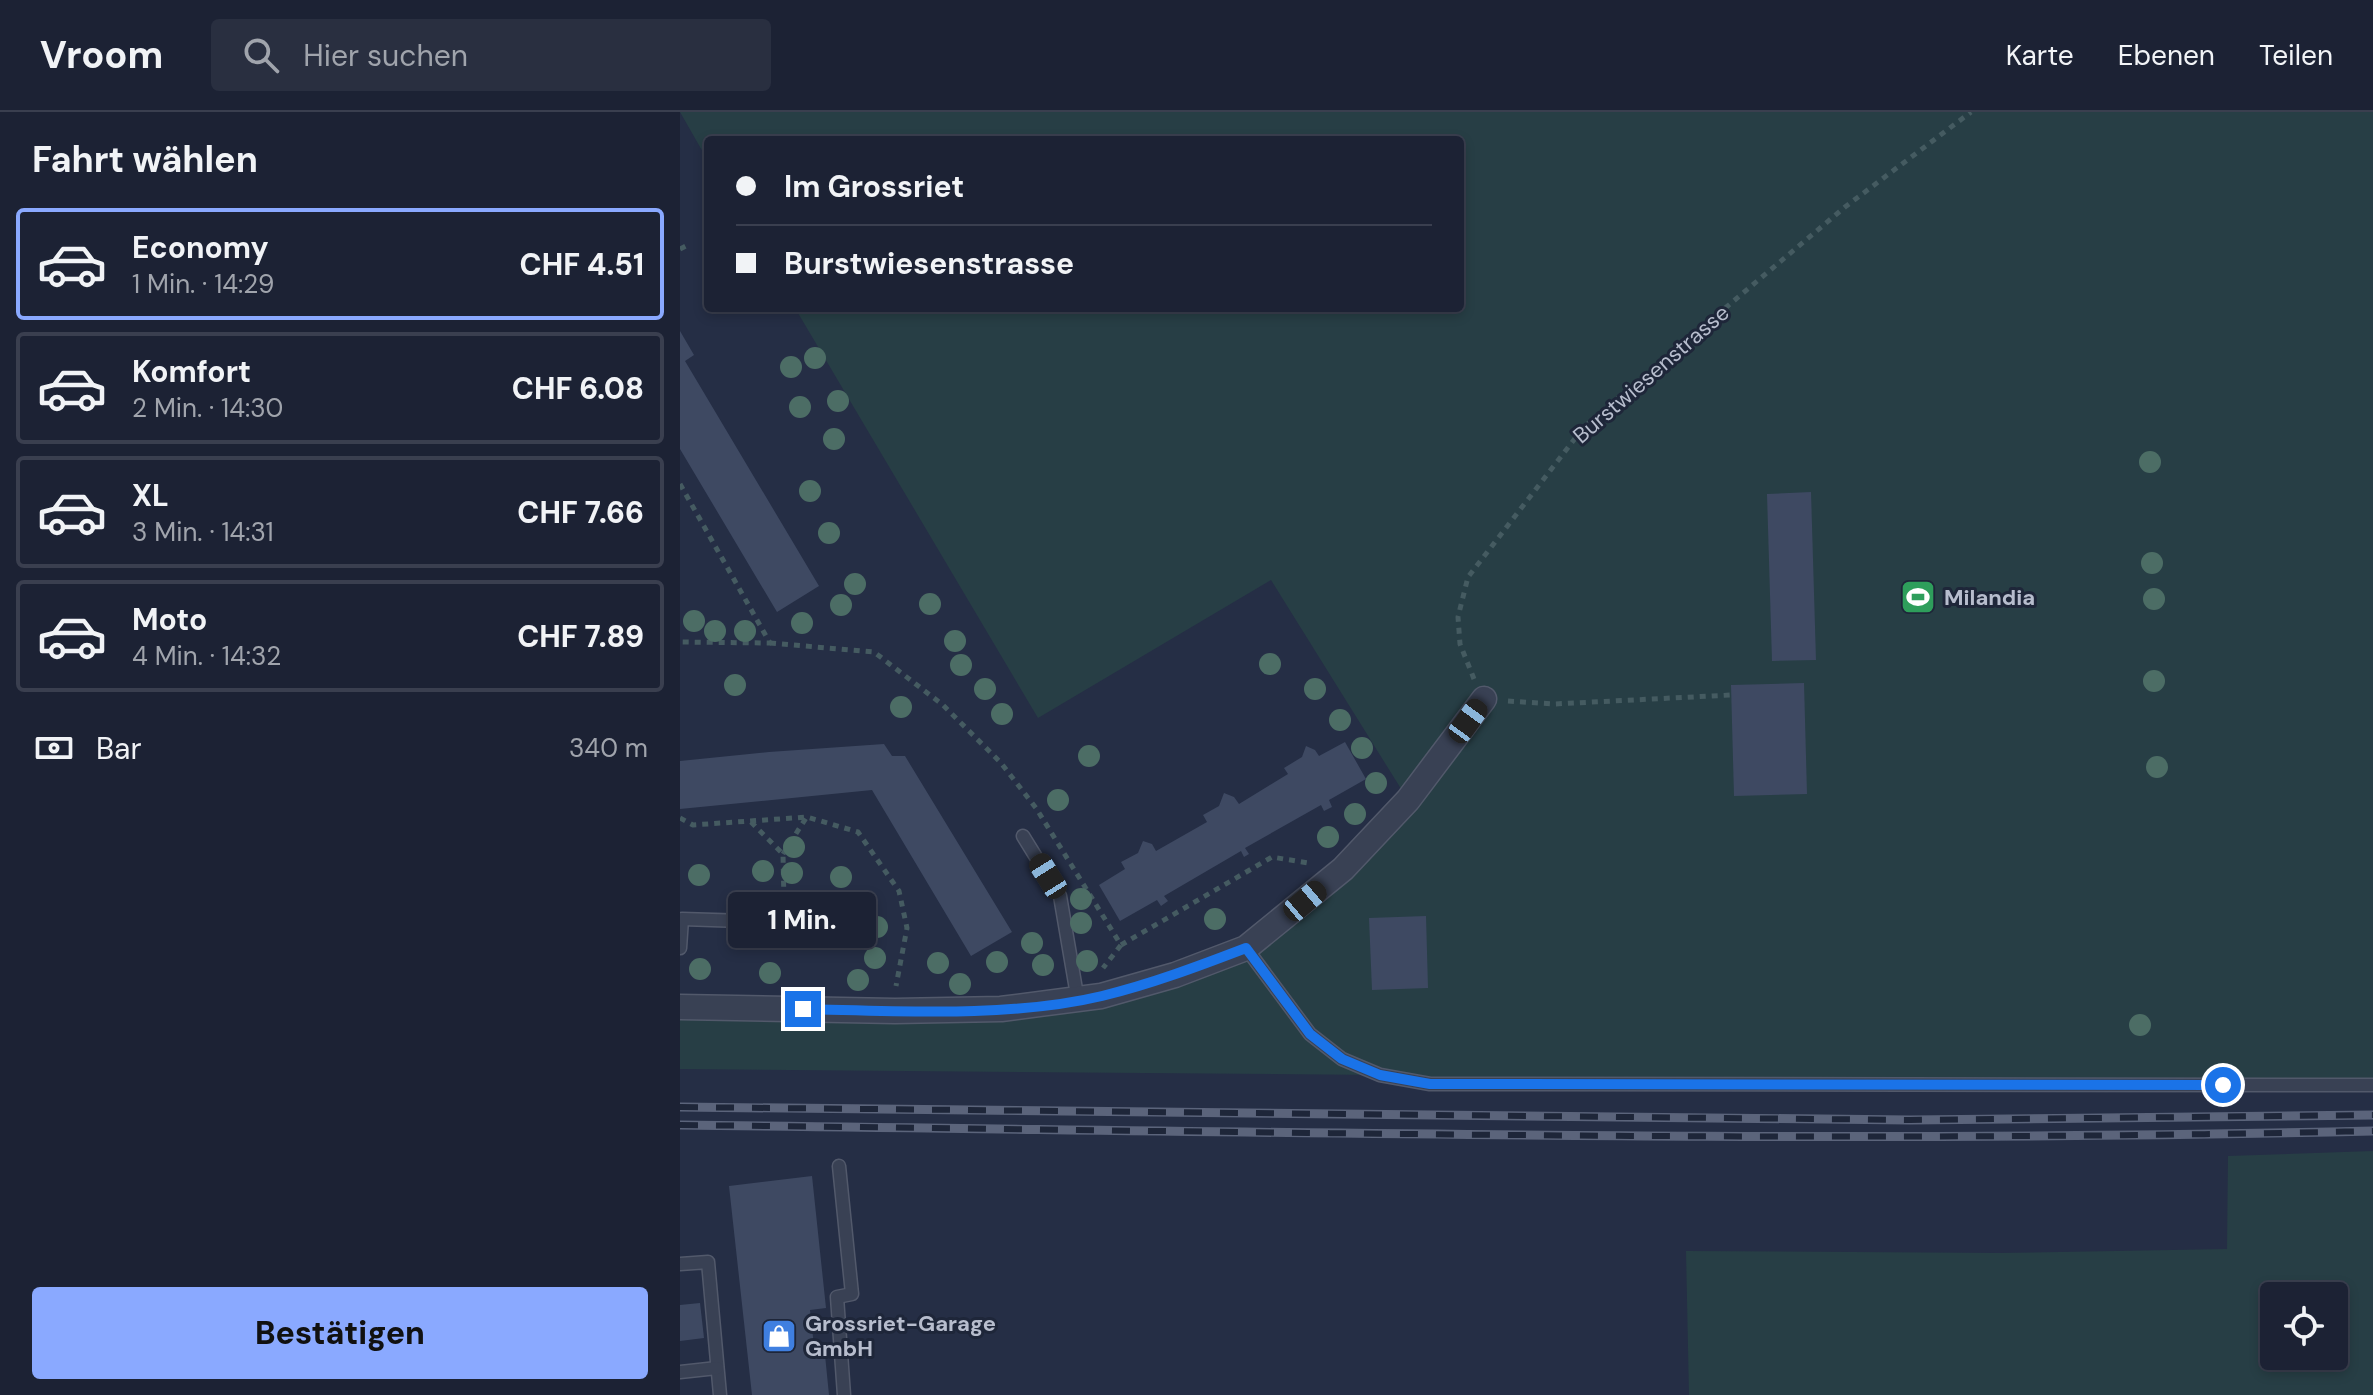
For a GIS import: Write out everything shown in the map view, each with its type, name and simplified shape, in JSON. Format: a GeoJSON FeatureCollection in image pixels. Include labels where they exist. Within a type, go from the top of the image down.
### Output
{"type":"FeatureCollection","features":[{"type":"Feature","properties":{"kind":"street"},"geometry":{"type":"LineString","coordinates":[[680,1007],[895,1011],[1001,1009],[1089,999],[1175,975],[1246,948],[1343,869],[1408,800],[1484,699]]}},
{"type":"Feature","properties":{"kind":"lane"},"geometry":{"type":"LineString","coordinates":[[1023,836],[1060,896],[1089,999]]}},
{"type":"Feature","properties":{"kind":"lane"},"geometry":{"type":"LineString","coordinates":[[680,948],[682,919],[838,924]]}},
{"type":"Feature","properties":{"kind":"lane"},"geometry":{"type":"LineString","coordinates":[[1246,948],[1310,1034],[1342,1059],[1380,1075],[1430,1084],[2373,1085]]}},
{"type":"Feature","properties":{"kind":"lane"},"geometry":{"type":"LineString","coordinates":[[839,1166],[852,1294],[837,1297],[844,1395]]}},
{"type":"Feature","properties":{"kind":"lane"},"geometry":{"type":"LineString","coordinates":[[680,1264],[708,1262],[720,1395]]}},
{"type":"Feature","properties":{"kind":"lane"},"geometry":{"type":"LineString","coordinates":[[680,1372],[717,1368]]}},
{"type":"Feature","properties":{"kind":"path","name":"Burstwiesenstrasse"},"geometry":{"type":"LineString","coordinates":[[1484,699],[1460,644],[1458,617],[1468,577],[1583,428],[1845,207],[1971,112]]}},
{"type":"Feature","properties":{"kind":"path"},"geometry":{"type":"LineString","coordinates":[[680,249],[690,244]]}},
{"type":"Feature","properties":{"kind":"path"},"geometry":{"type":"LineString","coordinates":[[680,484],[770,643]]}},
{"type":"Feature","properties":{"kind":"path"},"geometry":{"type":"LineString","coordinates":[[680,642],[770,643],[874,652],[943,705],[1001,763],[1036,808],[1121,945]]}},
{"type":"Feature","properties":{"kind":"path"},"geometry":{"type":"LineString","coordinates":[[1484,699],[1554,704],[1731,695]]}},
{"type":"Feature","properties":{"kind":"path"},"geometry":{"type":"LineString","coordinates":[[785,922],[783,854],[807,817]]}},
{"type":"Feature","properties":{"kind":"path"},"geometry":{"type":"LineString","coordinates":[[680,818],[693,825],[807,817],[858,832],[899,891],[907,928],[896,985],[895,1011]]}},
{"type":"Feature","properties":{"kind":"path"},"geometry":{"type":"LineString","coordinates":[[751,821],[783,854]]}},
{"type":"Feature","properties":{"kind":"path"},"geometry":{"type":"LineString","coordinates":[[1089,999],[1102,970],[1121,945],[1272,857],[1343,869]]}},
{"type":"Feature","properties":{"kind":"shaded area","name":"Milandia"},"geometry":{"type":"Polygon","coordinates":[[[680,112],[2373,112],[2373,1085],[1430,1084],[1380,1075],[680,1069],[680,1007],[1001,1009],[1246,948],[1408,800],[1271,580],[1038,718],[797,312],[1464,312],[1464,136],[704,136],[704,154],[680,112]]]}},
{"type":"Feature","properties":{"kind":"shaded area"},"geometry":{"type":"Polygon","coordinates":[[[2373,1151],[2373,1395],[1689,1395],[1686,1251],[1999,1253],[2227,1249],[2228,1156],[2373,1151]]]}},
{"type":"Feature","properties":{"kind":"building"},"geometry":{"type":"Polygon","coordinates":[[[680,331],[694,355],[685,361],[819,586],[777,612],[680,449],[680,331]]]}},
{"type":"Feature","properties":{"kind":"building"},"geometry":{"type":"Polygon","coordinates":[[[1811,492],[1816,660],[1772,661],[1767,494],[1811,492]]]}},
{"type":"Feature","properties":{"kind":"building"},"geometry":{"type":"Polygon","coordinates":[[[1804,683],[1807,794],[1734,796],[1731,685],[1804,683]]]}},
{"type":"Feature","properties":{"kind":"building"},"geometry":{"type":"Polygon","coordinates":[[[1345,742],[1366,779],[1329,800],[1332,807],[1324,811],[1321,805],[1245,848],[1249,854],[1244,857],[1241,851],[1164,896],[1168,901],[1161,906],[1157,900],[1120,921],[1099,885],[1125,869],[1121,862],[1138,853],[1143,841],[1152,844],[1156,851],[1207,822],[1203,815],[1219,806],[1224,793],[1234,797],[1239,804],[1288,774],[1284,768],[1302,757],[1306,746],[1319,756],[1345,742]]]}},
{"type":"Feature","properties":{"kind":"building"},"geometry":{"type":"Polygon","coordinates":[[[884,744],[892,756],[905,756],[1012,932],[971,956],[872,790],[680,809],[680,761],[884,744]]]}},
{"type":"Feature","properties":{"kind":"building"},"geometry":{"type":"Polygon","coordinates":[[[1426,916],[1428,988],[1372,990],[1369,918],[1426,916]]]}},
{"type":"Feature","properties":{"kind":"building"},"geometry":{"type":"Polygon","coordinates":[[[812,1176],[826,1308],[810,1310],[815,1355],[825,1355],[829,1395],[752,1395],[729,1186],[812,1176]]]}},
{"type":"Feature","properties":{"kind":"building"},"geometry":{"type":"Polygon","coordinates":[[[700,1303],[704,1338],[680,1341],[680,1305],[700,1303]]]}},
{"type":"Feature","properties":{"kind":"railway"},"geometry":{"type":"LineString","coordinates":[[680,1107],[1910,1120],[2373,1115]]}},
{"type":"Feature","properties":{"kind":"railway"},"geometry":{"type":"LineString","coordinates":[[680,1125],[1738,1136],[2373,1131]]}},
{"type":"Feature","properties":{"kind":"place","name":"Milandia"},"geometry":{"type":"Point","coordinates":[1918,597]}},
{"type":"Feature","properties":{"kind":"place","name":"Grossriet-Garage GmbH"},"geometry":{"type":"Point","coordinates":[779,1336]}},
{"type":"Feature","properties":{"kind":"route"},"geometry":{"type":"LineString","coordinates":[[803,1009],[1001,1009],[1078,1001],[1175,975],[1246,948],[1310,1034],[1342,1059],[1380,1075],[1430,1084],[2223,1085]]}}]}
